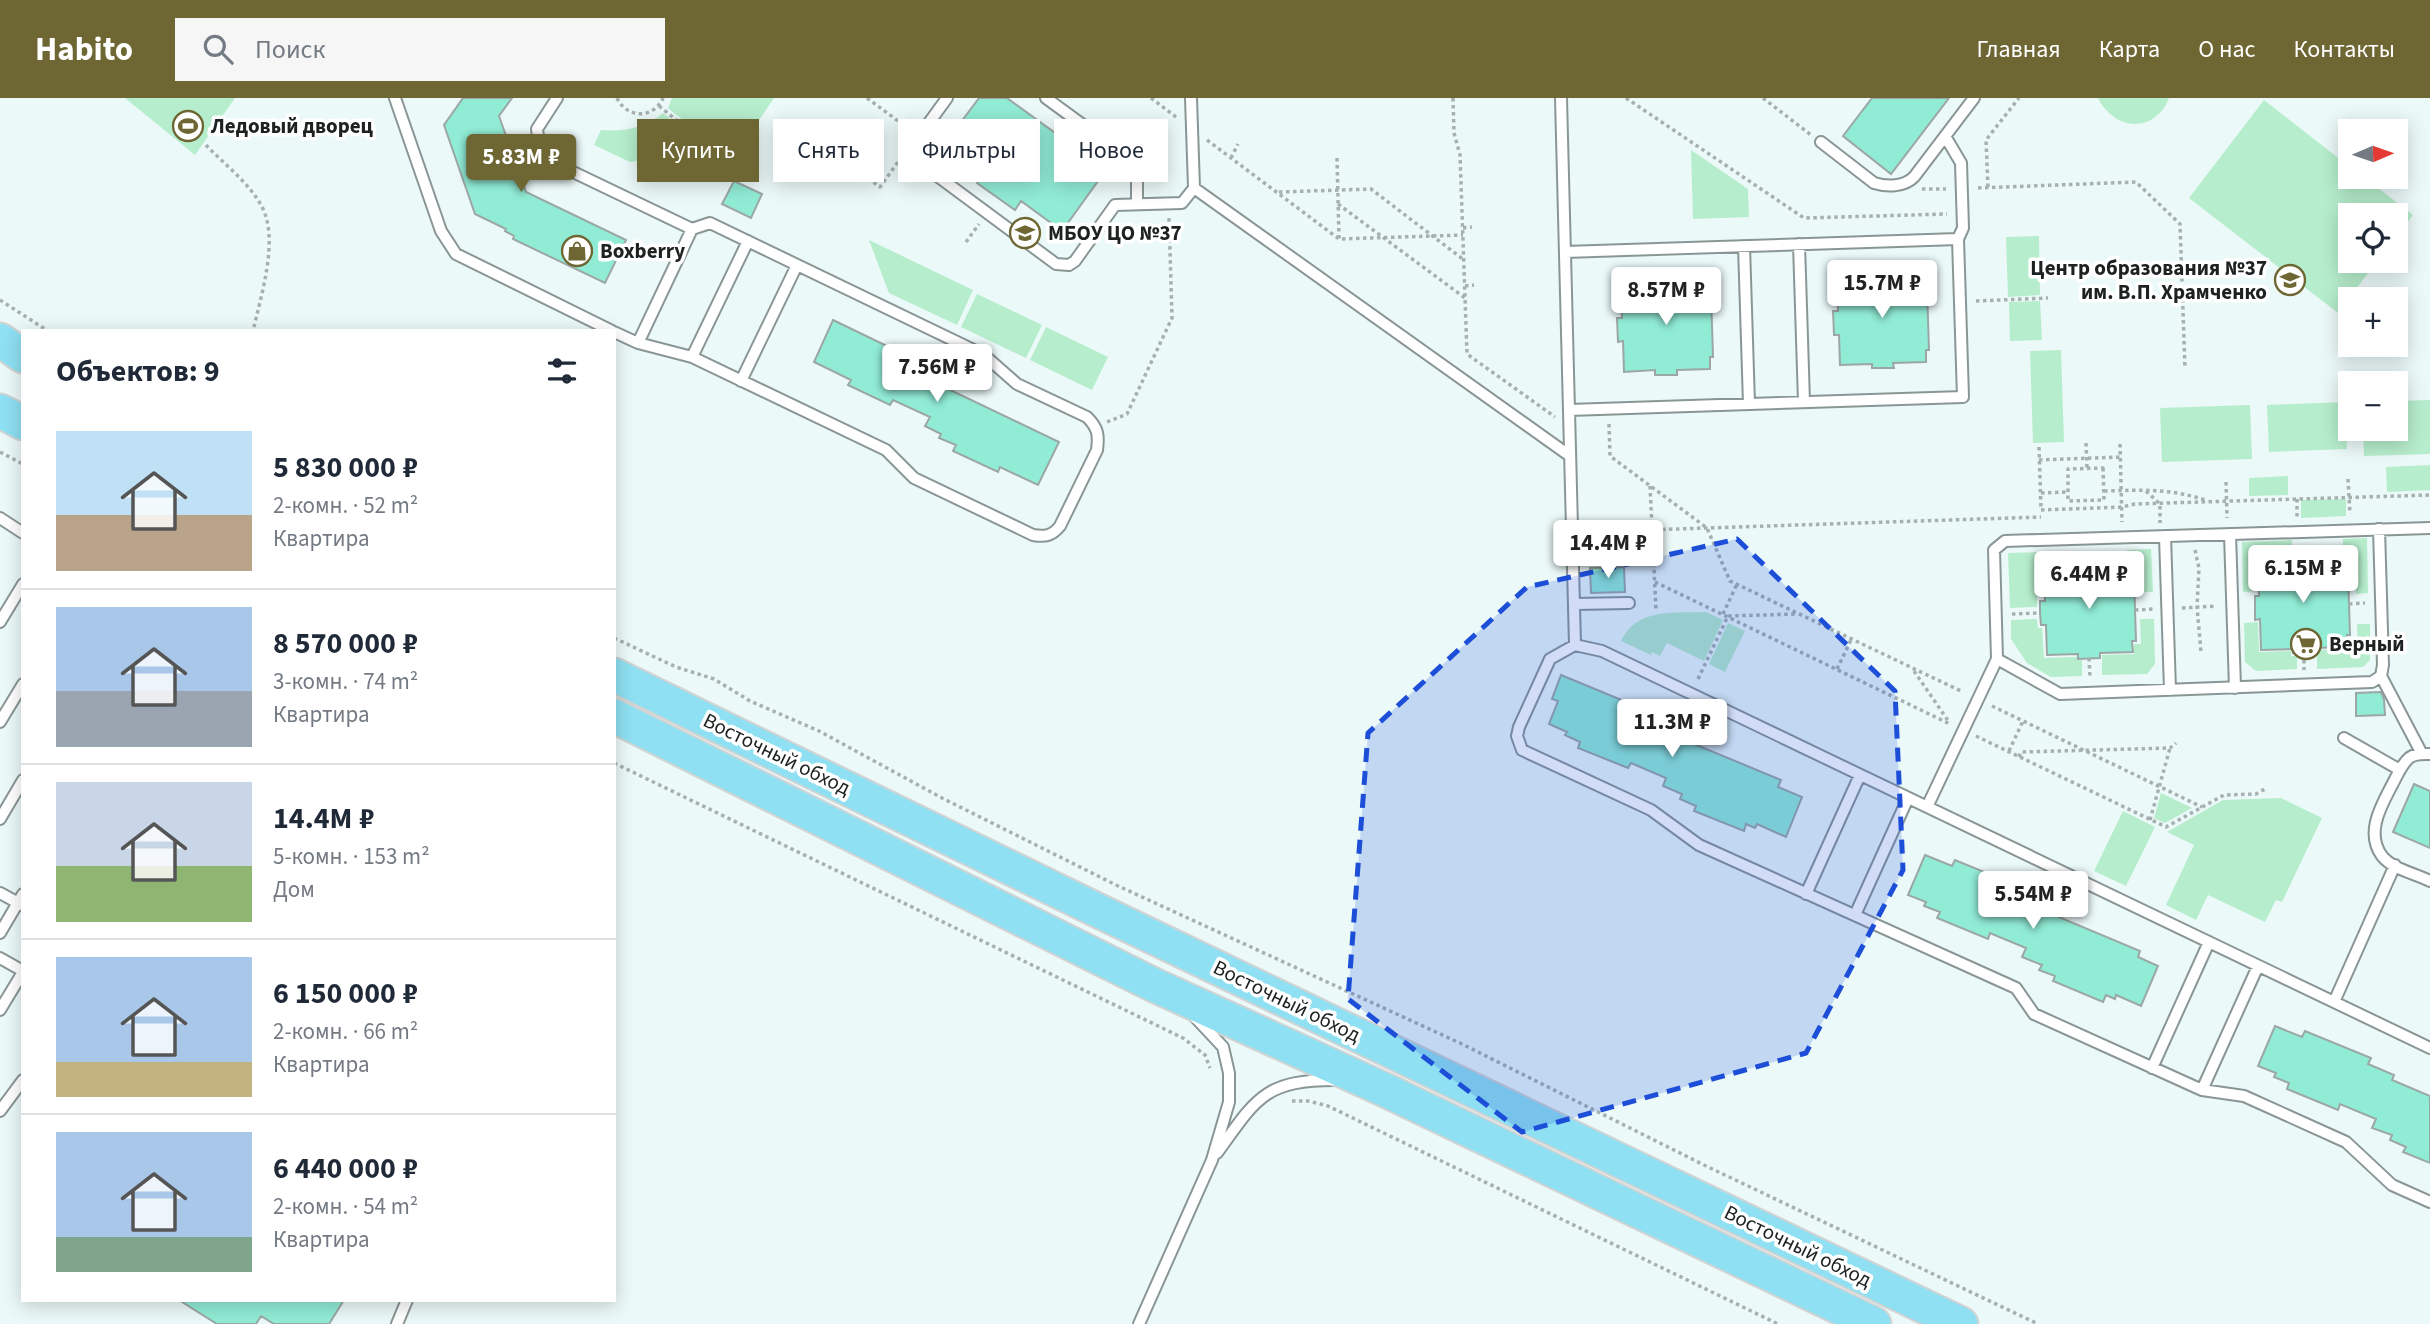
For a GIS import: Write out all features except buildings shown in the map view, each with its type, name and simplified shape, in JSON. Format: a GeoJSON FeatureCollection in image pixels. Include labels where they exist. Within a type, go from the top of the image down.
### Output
{"type":"FeatureCollection","features":[{"type":"Feature","properties":{"kind":"main road"},"geometry":{"type":"LineString","coordinates":[[0,340],[21,355]]}},
{"type":"Feature","properties":{"kind":"main road"},"geometry":{"type":"LineString","coordinates":[[0,411],[21,422]]}},
{"type":"Feature","properties":{"kind":"main road","name":"Восточный обход"},"geometry":{"type":"LineString","coordinates":[[616,676],[1115,919],[1961,1324]]}},
{"type":"Feature","properties":{"kind":"main road","name":"Восточный обход"},"geometry":{"type":"LineString","coordinates":[[616,717],[1154,985],[1385,1090],[1874,1324]]}},
{"type":"Feature","properties":{"kind":"lane"},"geometry":{"type":"LineString","coordinates":[[395,98],[441,231],[456,254],[609,329]]}},
{"type":"Feature","properties":{"kind":"lane"},"geometry":{"type":"LineString","coordinates":[[557,98],[537,129],[540,150],[546,159],[692,229],[710,223],[984,355],[1017,384],[1087,417],[1096,426],[1099,437],[1097,450],[1060,526],[1053,534],[1043,537],[1033,535],[914,478],[886,450],[692,357],[638,343],[616,332]]}},
{"type":"Feature","properties":{"kind":"lane"},"geometry":{"type":"LineString","coordinates":[[932,119],[947,98]]}},
{"type":"Feature","properties":{"kind":"lane"},"geometry":{"type":"LineString","coordinates":[[1046,98],[1132,161],[1136,177],[1137,204]]}},
{"type":"Feature","properties":{"kind":"lane"},"geometry":{"type":"LineString","coordinates":[[946,182],[1056,264],[1069,265],[1075,261],[1115,205],[1182,203],[1194,188],[1191,98]]}},
{"type":"Feature","properties":{"kind":"lane"},"geometry":{"type":"LineString","coordinates":[[1561,98],[1575,645]]}},
{"type":"Feature","properties":{"kind":"lane"},"geometry":{"type":"LineString","coordinates":[[1821,142],[1874,183],[1904,184],[1914,177],[1974,98]]}},
{"type":"Feature","properties":{"kind":"lane"},"geometry":{"type":"LineString","coordinates":[[1569,410],[1963,397],[1958,239],[1964,228],[1961,163],[1945,136]]}},
{"type":"Feature","properties":{"kind":"lane"},"geometry":{"type":"LineString","coordinates":[[1194,188],[1570,456]]}},
{"type":"Feature","properties":{"kind":"lane"},"geometry":{"type":"LineString","coordinates":[[638,343],[692,229]]}},
{"type":"Feature","properties":{"kind":"lane"},"geometry":{"type":"LineString","coordinates":[[1565,251],[1958,239]]}},
{"type":"Feature","properties":{"kind":"lane"},"geometry":{"type":"LineString","coordinates":[[692,357],[748,241]]}},
{"type":"Feature","properties":{"kind":"lane"},"geometry":{"type":"LineString","coordinates":[[1799,244],[1804,402]]}},
{"type":"Feature","properties":{"kind":"lane"},"geometry":{"type":"LineString","coordinates":[[1744,246],[1749,404]]}},
{"type":"Feature","properties":{"kind":"lane"},"geometry":{"type":"LineString","coordinates":[[741,381],[797,265]]}},
{"type":"Feature","properties":{"kind":"lane"},"geometry":{"type":"LineString","coordinates":[[0,519],[21,532]]}},
{"type":"Feature","properties":{"kind":"lane"},"geometry":{"type":"LineString","coordinates":[[1927,807],[1997,659],[1994,550],[2005,541],[2430,528]]}},
{"type":"Feature","properties":{"kind":"lane"},"geometry":{"type":"LineString","coordinates":[[2379,529],[2383,665],[2381,676],[2426,754],[2409,758],[2400,770],[2377,813],[2374,832],[2376,845],[2383,858],[2430,881]]}},
{"type":"Feature","properties":{"kind":"lane"},"geometry":{"type":"LineString","coordinates":[[2230,534],[2235,688]]}},
{"type":"Feature","properties":{"kind":"lane"},"geometry":{"type":"LineString","coordinates":[[2163,536],[2170,690]]}},
{"type":"Feature","properties":{"kind":"lane"},"geometry":{"type":"LineString","coordinates":[[0,622],[21,587]]}},
{"type":"Feature","properties":{"kind":"lane"},"geometry":{"type":"LineString","coordinates":[[1574,604],[1629,603]]}},
{"type":"Feature","properties":{"kind":"lane"},"geometry":{"type":"LineString","coordinates":[[2430,1048],[1602,651],[1575,645],[1550,659],[1519,727],[1517,736],[1522,750],[1651,810],[1699,845],[2016,988],[2034,1014],[2202,1090],[2244,1096],[2346,1142],[2392,1185],[2430,1202]]}},
{"type":"Feature","properties":{"kind":"lane"},"geometry":{"type":"LineString","coordinates":[[1997,659],[2060,694],[2360,684],[2372,682],[2381,676]]}},
{"type":"Feature","properties":{"kind":"lane"},"geometry":{"type":"LineString","coordinates":[[616,684],[657,696]]}},
{"type":"Feature","properties":{"kind":"lane"},"geometry":{"type":"LineString","coordinates":[[0,722],[21,687]]}},
{"type":"Feature","properties":{"kind":"lane"},"geometry":{"type":"LineString","coordinates":[[2344,738],[2400,770]]}},
{"type":"Feature","properties":{"kind":"lane"},"geometry":{"type":"LineString","coordinates":[[1806,894],[1860,775]]}},
{"type":"Feature","properties":{"kind":"lane"},"geometry":{"type":"LineString","coordinates":[[0,819],[21,783]]}},
{"type":"Feature","properties":{"kind":"lane"},"geometry":{"type":"LineString","coordinates":[[1855,915],[1908,798]]}},
{"type":"Feature","properties":{"kind":"lane"},"geometry":{"type":"LineString","coordinates":[[2334,1002],[2395,865]]}},
{"type":"Feature","properties":{"kind":"lane"},"geometry":{"type":"LineString","coordinates":[[0,893],[21,901],[0,933]]}},
{"type":"Feature","properties":{"kind":"lane"},"geometry":{"type":"LineString","coordinates":[[2152,1068],[2209,942]]}},
{"type":"Feature","properties":{"kind":"lane"},"geometry":{"type":"LineString","coordinates":[[0,958],[21,970]]}},
{"type":"Feature","properties":{"kind":"lane"},"geometry":{"type":"LineString","coordinates":[[2202,1090],[2258,965]]}},
{"type":"Feature","properties":{"kind":"lane"},"geometry":{"type":"LineString","coordinates":[[0,1010],[21,974]]}},
{"type":"Feature","properties":{"kind":"lane"},"geometry":{"type":"LineString","coordinates":[[1139,1324],[1212,1160],[1229,1102],[1229,1073],[1223,1047],[1200,1021],[1154,985]]}},
{"type":"Feature","properties":{"kind":"lane"},"geometry":{"type":"LineString","coordinates":[[1212,1160],[1251,1106],[1277,1088],[1303,1080],[1338,1080],[1385,1090]]}},
{"type":"Feature","properties":{"kind":"lane"},"geometry":{"type":"LineString","coordinates":[[0,1111],[21,1083]]}},
{"type":"Feature","properties":{"kind":"lane"},"geometry":{"type":"LineString","coordinates":[[397,1324],[406,1302]]}},
{"type":"Feature","properties":{"kind":"path"},"geometry":{"type":"LineString","coordinates":[[617,98],[627,111],[636,114],[646,114],[659,106],[663,98]]}},
{"type":"Feature","properties":{"kind":"path"},"geometry":{"type":"LineString","coordinates":[[867,98],[898,121]]}},
{"type":"Feature","properties":{"kind":"path"},"geometry":{"type":"LineString","coordinates":[[1151,98],[1339,239],[1463,235]]}},
{"type":"Feature","properties":{"kind":"path"},"geometry":{"type":"LineString","coordinates":[[1453,98],[1454,133],[1460,155],[1467,354],[1570,427]]}},
{"type":"Feature","properties":{"kind":"path"},"geometry":{"type":"LineString","coordinates":[[1626,98],[1804,218],[1963,213]]}},
{"type":"Feature","properties":{"kind":"path"},"geometry":{"type":"LineString","coordinates":[[1763,98],[1821,142]]}},
{"type":"Feature","properties":{"kind":"path"},"geometry":{"type":"LineString","coordinates":[[1988,187],[1986,140],[2019,98]]}},
{"type":"Feature","properties":{"kind":"path"},"geometry":{"type":"LineString","coordinates":[[659,106],[675,119]]}},
{"type":"Feature","properties":{"kind":"path"},"geometry":{"type":"LineString","coordinates":[[1231,158],[1238,144]]}},
{"type":"Feature","properties":{"kind":"path"},"geometry":{"type":"LineString","coordinates":[[206,145],[253,193],[268,220],[270,249],[253,329]]}},
{"type":"Feature","properties":{"kind":"path"},"geometry":{"type":"LineString","coordinates":[[1337,159],[1339,239]]}},
{"type":"Feature","properties":{"kind":"path"},"geometry":{"type":"LineString","coordinates":[[884,182],[898,163]]}},
{"type":"Feature","properties":{"kind":"path"},"geometry":{"type":"LineString","coordinates":[[1904,184],[1913,190],[2136,182],[2180,224],[2185,369]]}},
{"type":"Feature","properties":{"kind":"path"},"geometry":{"type":"LineString","coordinates":[[1277,192],[1371,189],[1464,260]]}},
{"type":"Feature","properties":{"kind":"path"},"geometry":{"type":"LineString","coordinates":[[1338,204],[1465,298]]}},
{"type":"Feature","properties":{"kind":"path"},"geometry":{"type":"LineString","coordinates":[[966,242],[987,213]]}},
{"type":"Feature","properties":{"kind":"path"},"geometry":{"type":"LineString","coordinates":[[1096,426],[1127,414],[1172,318],[1169,216]]}},
{"type":"Feature","properties":{"kind":"path"},"geometry":{"type":"LineString","coordinates":[[1463,228],[1472,228]]}},
{"type":"Feature","properties":{"kind":"path"},"geometry":{"type":"LineString","coordinates":[[1465,286],[1474,285]]}},
{"type":"Feature","properties":{"kind":"path"},"geometry":{"type":"LineString","coordinates":[[1960,301],[2048,298]]}},
{"type":"Feature","properties":{"kind":"path"},"geometry":{"type":"LineString","coordinates":[[0,300],[45,329]]}},
{"type":"Feature","properties":{"kind":"path"},"geometry":{"type":"LineString","coordinates":[[1608,409],[1610,456],[1707,528],[1730,581],[2202,807]]}},
{"type":"Feature","properties":{"kind":"path"},"geometry":{"type":"LineString","coordinates":[[2086,443],[2087,468]]}},
{"type":"Feature","properties":{"kind":"path"},"geometry":{"type":"LineString","coordinates":[[2120,444],[2123,566]]}},
{"type":"Feature","properties":{"kind":"path"},"geometry":{"type":"LineString","coordinates":[[2039,447],[2042,540]]}},
{"type":"Feature","properties":{"kind":"path"},"geometry":{"type":"LineString","coordinates":[[0,452],[21,463]]}},
{"type":"Feature","properties":{"kind":"path"},"geometry":{"type":"LineString","coordinates":[[2039,460],[2120,457]]}},
{"type":"Feature","properties":{"kind":"path"},"geometry":{"type":"LineString","coordinates":[[2103,468],[2104,491],[2104,500],[2068,501],[2068,469],[2103,468]]}},
{"type":"Feature","properties":{"kind":"path"},"geometry":{"type":"LineString","coordinates":[[2348,479],[2350,530]]}},
{"type":"Feature","properties":{"kind":"path"},"geometry":{"type":"LineString","coordinates":[[2226,482],[2230,534]]}},
{"type":"Feature","properties":{"kind":"path"},"geometry":{"type":"LineString","coordinates":[[1650,486],[1656,610]]}},
{"type":"Feature","properties":{"kind":"path"},"geometry":{"type":"LineString","coordinates":[[2145,489],[2160,503],[2163,536]]}},
{"type":"Feature","properties":{"kind":"path"},"geometry":{"type":"LineString","coordinates":[[2104,491],[2145,489],[2183,492],[2213,502]]}},
{"type":"Feature","properties":{"kind":"path"},"geometry":{"type":"LineString","coordinates":[[2040,493],[2068,492]]}},
{"type":"Feature","properties":{"kind":"path"},"geometry":{"type":"LineString","coordinates":[[2041,510],[2122,508],[2160,503],[2430,495]]}},
{"type":"Feature","properties":{"kind":"path"},"geometry":{"type":"LineString","coordinates":[[2088,500],[2088,508]]}},
{"type":"Feature","properties":{"kind":"path"},"geometry":{"type":"LineString","coordinates":[[1572,532],[2041,517]]}},
{"type":"Feature","properties":{"kind":"path"},"geometry":{"type":"LineString","coordinates":[[2191,535],[2199,568],[2197,607],[2201,652]]}},
{"type":"Feature","properties":{"kind":"path"},"geometry":{"type":"LineString","coordinates":[[1723,614],[1737,584]]}},
{"type":"Feature","properties":{"kind":"path"},"geometry":{"type":"LineString","coordinates":[[2349,604],[2359,604]]}},
{"type":"Feature","properties":{"kind":"path"},"geometry":{"type":"LineString","coordinates":[[2167,608],[2232,606]]}},
{"type":"Feature","properties":{"kind":"path"},"geometry":{"type":"LineString","coordinates":[[2135,610],[2143,609]]}},
{"type":"Feature","properties":{"kind":"path"},"geometry":{"type":"LineString","coordinates":[[1996,615],[2040,613]]}},
{"type":"Feature","properties":{"kind":"path"},"geometry":{"type":"LineString","coordinates":[[1691,694],[1728,616],[1801,614]]}},
{"type":"Feature","properties":{"kind":"path"},"geometry":{"type":"LineString","coordinates":[[616,639],[676,667],[714,679],[750,701],[819,732],[942,798],[1116,885],[1462,1044],[1704,1165],[2038,1324]]}},
{"type":"Feature","properties":{"kind":"path"},"geometry":{"type":"LineString","coordinates":[[1837,669],[1852,639]]}},
{"type":"Feature","properties":{"kind":"path"},"geometry":{"type":"LineString","coordinates":[[1912,668],[1951,724]]}},
{"type":"Feature","properties":{"kind":"path"},"geometry":{"type":"LineString","coordinates":[[2008,752],[2023,721]]}},
{"type":"Feature","properties":{"kind":"path"},"geometry":{"type":"LineString","coordinates":[[2151,820],[2170,748],[2176,743]]}},
{"type":"Feature","properties":{"kind":"path"},"geometry":{"type":"LineString","coordinates":[[2019,757],[2021,752],[2170,748]]}},
{"type":"Feature","properties":{"kind":"path"},"geometry":{"type":"LineString","coordinates":[[616,764],[1183,1038],[1205,1055],[1213,1073]]}},
{"type":"Feature","properties":{"kind":"path"},"geometry":{"type":"LineString","coordinates":[[1283,1105],[1292,1101],[1308,1101],[1328,1106],[1778,1324]]}},
{"type":"Feature","properties":{"kind":"highlighted area"},"geometry":{"type":"Polygon","coordinates":[[[1737,539],[1895,691],[1903,870],[1806,1053],[1522,1132],[1348,999],[1368,733],[1527,587],[1737,539]]]}},
{"type":"Feature","properties":{"kind":"green space","name":"Ледовый дворец"},"geometry":{"type":"Polygon","coordinates":[[[125,98],[235,98],[195,155],[125,98]]]}},
{"type":"Feature","properties":{"kind":"green space"},"geometry":{"type":"Polygon","coordinates":[[[672,98],[774,98],[759,120],[682,119],[668,108],[672,98]]]}},
{"type":"Feature","properties":{"kind":"green space"},"geometry":{"type":"Polygon","coordinates":[[[2098,98],[2169,98],[2163,110],[2154,118],[2145,123],[2134,124],[2114,117],[2098,98]]]}},
{"type":"Feature","properties":{"kind":"green space"},"geometry":{"type":"Polygon","coordinates":[[[2264,100],[2338,158],[2338,189],[2379,189],[2398,203],[2338,203],[2338,273],[2368,273],[2358,287],[2338,287],[2338,313],[2189,198],[2264,100]]]}},
{"type":"Feature","properties":{"kind":"green space"},"geometry":{"type":"Polygon","coordinates":[[[663,113],[670,119],[654,119],[663,113]]]}},
{"type":"Feature","properties":{"kind":"green space"},"geometry":{"type":"Polygon","coordinates":[[[637,127],[637,161],[630,162],[594,145],[601,130],[637,127]]]}},
{"type":"Feature","properties":{"kind":"green space"},"geometry":{"type":"Polygon","coordinates":[[[1691,150],[1748,189],[1749,217],[1693,219],[1691,150]]]}},
{"type":"Feature","properties":{"kind":"green space"},"geometry":{"type":"Polygon","coordinates":[[[2039,236],[2040,295],[2008,297],[2006,237],[2039,236]]]}},
{"type":"Feature","properties":{"kind":"green space"},"geometry":{"type":"Polygon","coordinates":[[[869,240],[973,290],[957,325],[889,293],[869,240]]]}},
{"type":"Feature","properties":{"kind":"green space"},"geometry":{"type":"Polygon","coordinates":[[[977,294],[1042,325],[1026,358],[961,327],[977,294]]]}},
{"type":"Feature","properties":{"kind":"green space"},"geometry":{"type":"Polygon","coordinates":[[[2040,301],[2042,340],[2010,341],[2009,302],[2040,301]]]}},
{"type":"Feature","properties":{"kind":"green space"},"geometry":{"type":"Polygon","coordinates":[[[1046,327],[1108,357],[1092,390],[1030,360],[1046,327]]]}},
{"type":"Feature","properties":{"kind":"green space"},"geometry":{"type":"Polygon","coordinates":[[[2061,350],[2064,442],[2033,443],[2030,351],[2061,350]]]}},
{"type":"Feature","properties":{"kind":"green space"},"geometry":{"type":"Polygon","coordinates":[[[2430,400],[2430,454],[2364,456],[2363,441],[2408,441],[2408,401],[2430,400]]]}},
{"type":"Feature","properties":{"kind":"green space"},"geometry":{"type":"Polygon","coordinates":[[[2338,402],[2338,441],[2347,441],[2347,449],[2269,452],[2267,405],[2338,402]]]}},
{"type":"Feature","properties":{"kind":"green space"},"geometry":{"type":"Polygon","coordinates":[[[2250,405],[2252,459],[2162,462],[2160,408],[2250,405]]]}},
{"type":"Feature","properties":{"kind":"green space"},"geometry":{"type":"Polygon","coordinates":[[[2430,465],[2430,490],[2387,492],[2386,467],[2430,465]]]}},
{"type":"Feature","properties":{"kind":"green space"},"geometry":{"type":"Polygon","coordinates":[[[2288,476],[2288,495],[2249,496],[2249,478],[2288,476]]]}},
{"type":"Feature","properties":{"kind":"green space"},"geometry":{"type":"Polygon","coordinates":[[[2346,499],[2346,516],[2301,518],[2301,500],[2346,499]]]}},
{"type":"Feature","properties":{"kind":"green space"},"geometry":{"type":"Polygon","coordinates":[[[2367,538],[2368,593],[2356,594],[2356,571],[2349,571],[2349,557],[2343,557],[2343,539],[2367,538]]]}},
{"type":"Feature","properties":{"kind":"green space"},"geometry":{"type":"Polygon","coordinates":[[[2292,540],[2292,556],[2287,557],[2287,560],[2256,561],[2257,591],[2243,592],[2242,542],[2292,540]]]}},
{"type":"Feature","properties":{"kind":"green space"},"geometry":{"type":"Polygon","coordinates":[[[2151,549],[2153,592],[2139,592],[2139,577],[2132,577],[2127,550],[2151,549]]]}},
{"type":"Feature","properties":{"kind":"green space"},"geometry":{"type":"Polygon","coordinates":[[[2081,551],[2081,561],[2074,562],[2073,565],[2040,566],[2041,596],[2037,597],[2037,607],[2010,608],[2008,553],[2081,551]]]}},
{"type":"Feature","properties":{"kind":"green space"},"geometry":{"type":"Polygon","coordinates":[[[1706,612],[1723,620],[1704,661],[1667,643],[1660,656],[1652,652],[1651,655],[1621,641],[1628,630],[1646,618],[1658,614],[1706,612]]]}},
{"type":"Feature","properties":{"kind":"green space"},"geometry":{"type":"Polygon","coordinates":[[[2037,619],[2038,628],[2042,628],[2044,658],[2077,657],[2077,660],[2082,660],[2082,676],[2051,677],[2027,663],[2011,639],[2011,620],[2037,619]]]}},
{"type":"Feature","properties":{"kind":"green space"},"geometry":{"type":"Polygon","coordinates":[[[2140,619],[2154,619],[2155,664],[2147,674],[2102,675],[2102,655],[2134,654],[2134,644],[2141,644],[2140,619]]]}},
{"type":"Feature","properties":{"kind":"green space"},"geometry":{"type":"Polygon","coordinates":[[[2258,622],[2259,652],[2291,651],[2291,656],[2297,656],[2297,669],[2256,671],[2245,662],[2244,623],[2258,622]]]}},
{"type":"Feature","properties":{"kind":"green space"},"geometry":{"type":"Polygon","coordinates":[[[1728,623],[1745,631],[1725,672],[1709,664],[1728,623]]]}},
{"type":"Feature","properties":{"kind":"green space"},"geometry":{"type":"Polygon","coordinates":[[[2357,624],[2370,624],[2370,660],[2363,667],[2317,669],[2317,650],[2349,649],[2349,645],[2358,645],[2357,624]]]}},
{"type":"Feature","properties":{"kind":"green space"},"geometry":{"type":"Polygon","coordinates":[[[2161,793],[2192,808],[2165,823],[2154,818],[2161,793]]]}},
{"type":"Feature","properties":{"kind":"green space"},"geometry":{"type":"Polygon","coordinates":[[[2281,798],[2322,818],[2282,902],[2276,900],[2265,922],[2208,895],[2196,920],[2166,905],[2194,845],[2167,832],[2223,800],[2281,798]]]}},
{"type":"Feature","properties":{"kind":"green space"},"geometry":{"type":"Polygon","coordinates":[[[2123,811],[2155,827],[2126,886],[2094,871],[2123,811]]]}},
{"type":"Feature","properties":{"kind":"place","name":"Ледовый дворец"},"geometry":{"type":"Point","coordinates":[188,126]}},
{"type":"Feature","properties":{"kind":"place","name":"МБОУ ЦО №37"},"geometry":{"type":"Point","coordinates":[1025,233]}},
{"type":"Feature","properties":{"kind":"place","name":"Boxberry"},"geometry":{"type":"Point","coordinates":[577,251]}},
{"type":"Feature","properties":{"kind":"place","name":"Центр образования №37 им. В.П. Храмченко"},"geometry":{"type":"Point","coordinates":[2290,280]}},
{"type":"Feature","properties":{"kind":"place","name":"Верный"},"geometry":{"type":"Point","coordinates":[2306,644]}}]}
